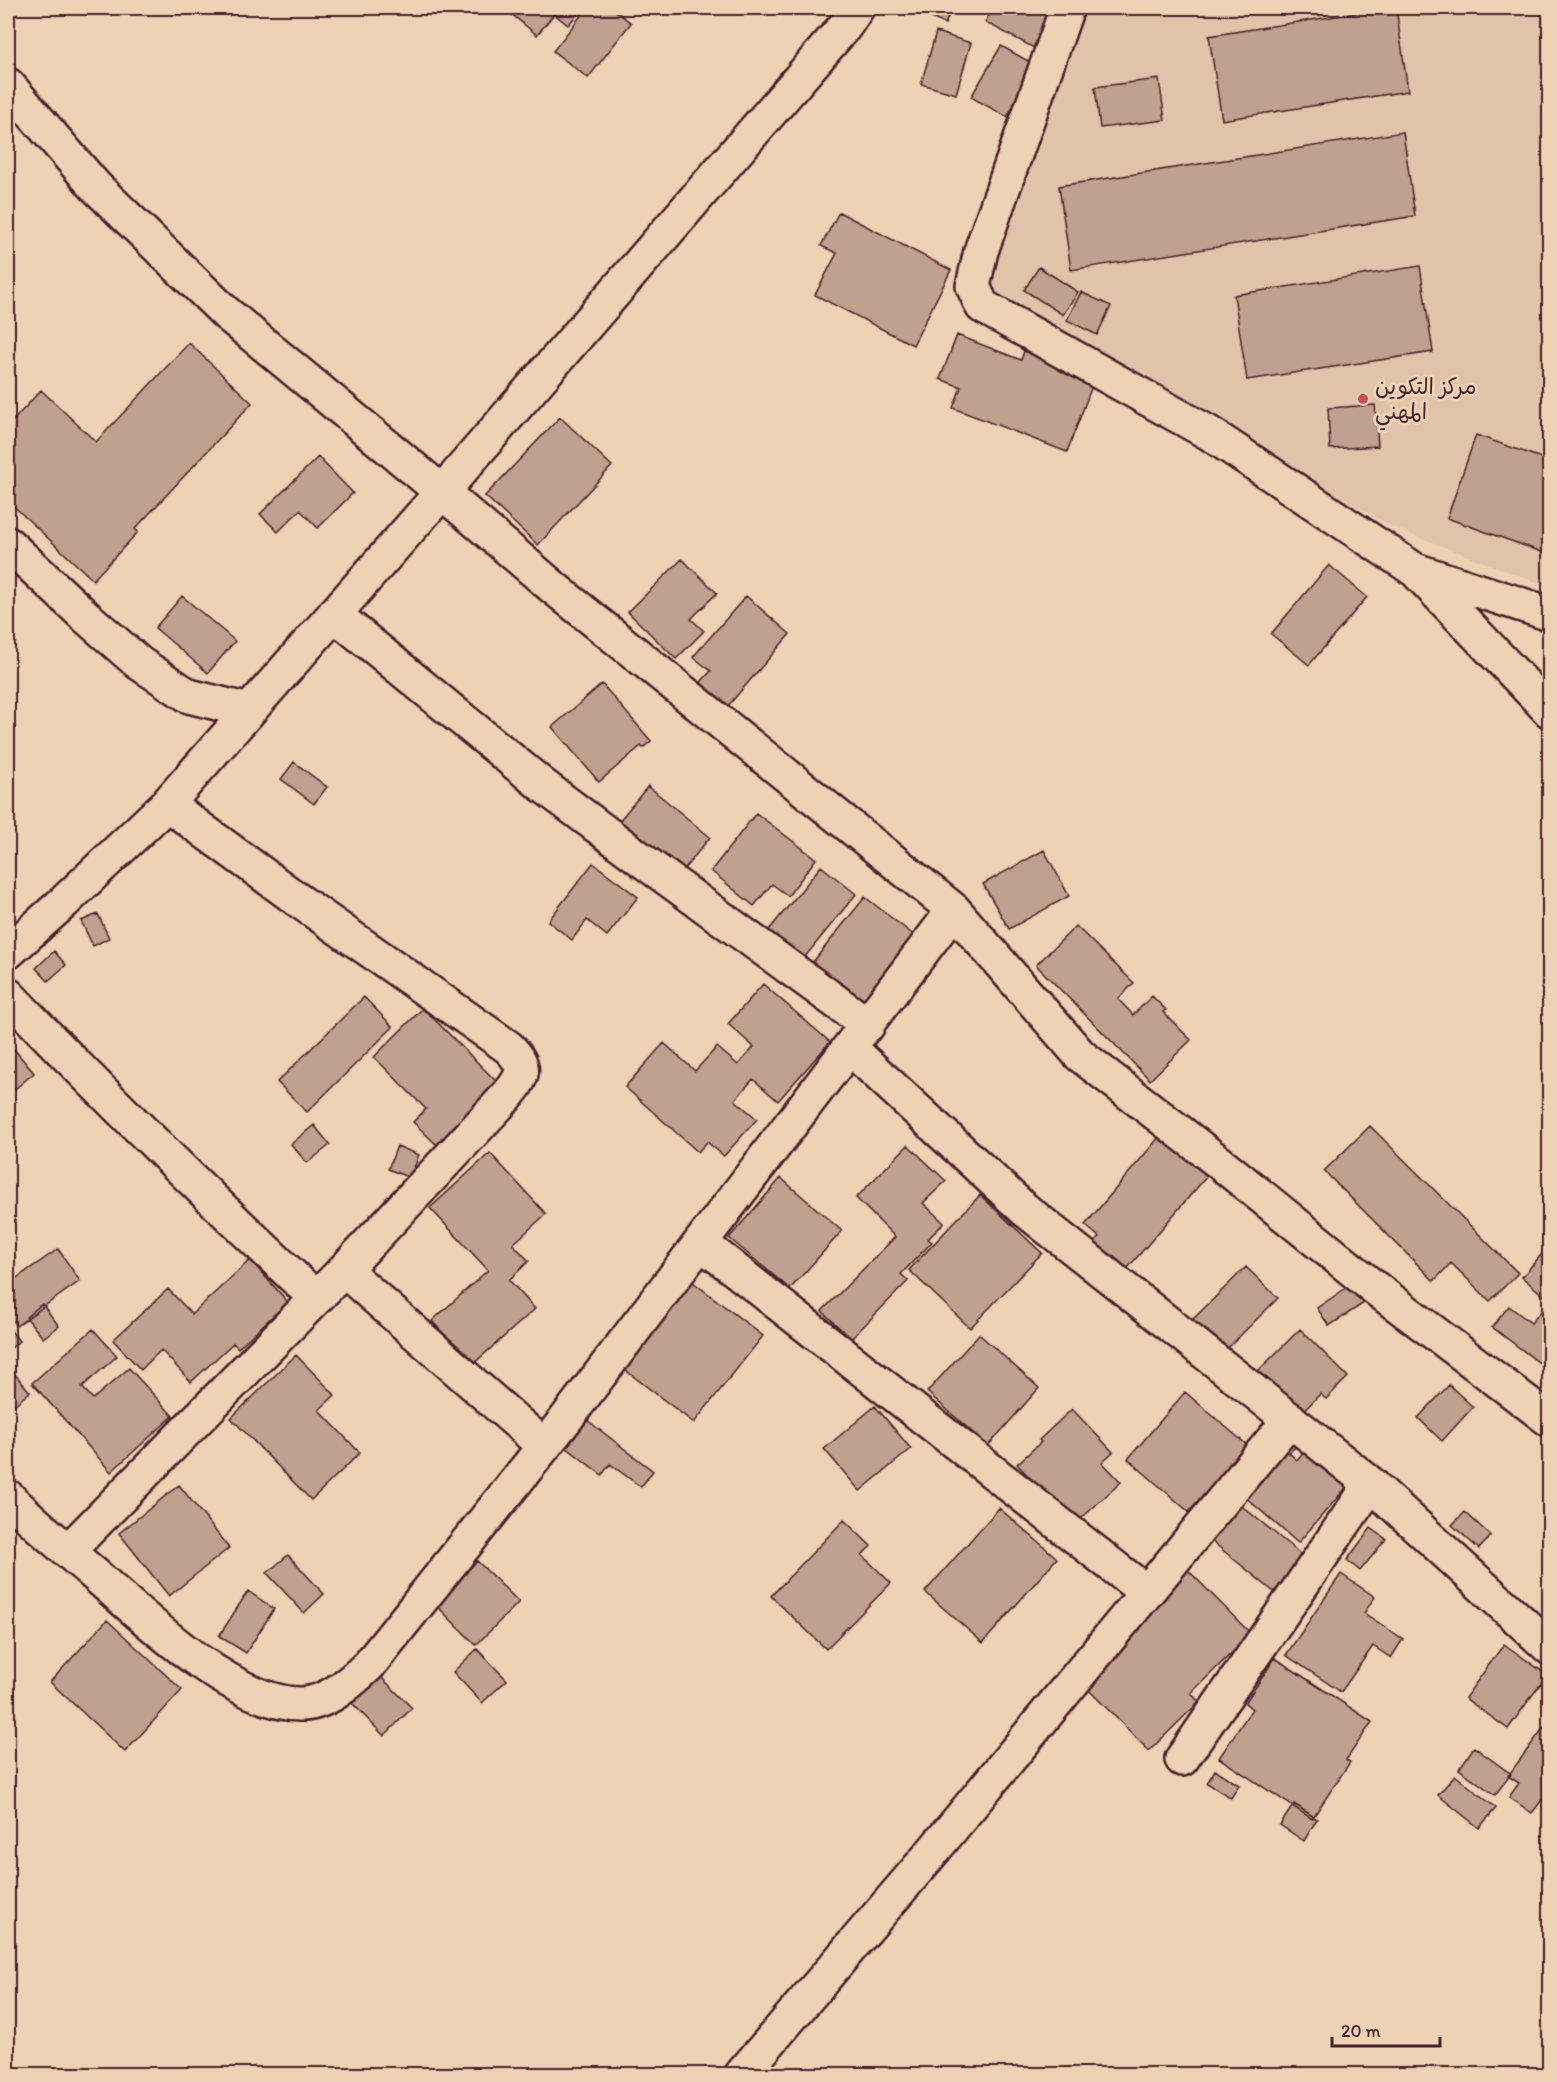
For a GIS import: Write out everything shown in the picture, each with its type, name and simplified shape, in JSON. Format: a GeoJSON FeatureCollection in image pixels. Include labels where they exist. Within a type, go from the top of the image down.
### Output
{"type":"FeatureCollection","features":[{"type":"Feature","properties":{"kind":"street"},"geometry":{"type":"LineString","coordinates":[[8,952],[167,804],[742,146],[845,26],[857,8]]}},
{"type":"Feature","properties":{"kind":"street"},"geometry":{"type":"LineString","coordinates":[[1067,8],[981,251],[974,286],[981,306],[1209,433],[1415,570],[1550,711]]}},
{"type":"Feature","properties":{"kind":"street"},"geometry":{"type":"LineString","coordinates":[[8,85],[95,186],[226,313],[554,588],[954,910],[1080,1055],[1224,1166],[1371,1285],[1550,1420]]}},
{"type":"Feature","properties":{"kind":"street"},"geometry":{"type":"LineString","coordinates":[[8,544],[139,663],[189,696],[249,711]]}},
{"type":"Feature","properties":{"kind":"street"},"geometry":{"type":"LineString","coordinates":[[1415,570],[1550,614]]}},
{"type":"Feature","properties":{"kind":"street"},"geometry":{"type":"LineString","coordinates":[[334,614],[541,784],[646,863],[859,1036],[1024,1209],[1371,1484],[1550,1648]]}},
{"type":"Feature","properties":{"kind":"street"},"geometry":{"type":"LineString","coordinates":[[68,1551],[344,1270],[507,1096],[521,1079],[522,1072],[515,1054],[508,1047],[298,900],[167,804]]}},
{"type":"Feature","properties":{"kind":"street"},"geometry":{"type":"LineString","coordinates":[[8,1497],[134,1608],[207,1667],[278,1702],[301,1705],[342,1689],[369,1665],[544,1446],[954,910]]}},
{"type":"Feature","properties":{"kind":"street"},"geometry":{"type":"LineString","coordinates":[[8,995],[173,1163],[316,1298]]}},
{"type":"Feature","properties":{"kind":"street"},"geometry":{"type":"LineString","coordinates":[[701,1243],[1146,1592]]}},
{"type":"Feature","properties":{"kind":"street"},"geometry":{"type":"LineString","coordinates":[[344,1270],[544,1446]]}},
{"type":"Feature","properties":{"kind":"street"},"geometry":{"type":"LineString","coordinates":[[742,2074],[929,1856],[1290,1419]]}},
{"type":"Feature","properties":{"kind":"street"},"geometry":{"type":"LineString","coordinates":[[1182,1760],[1371,1484]]}},
{"type":"Feature","properties":{"kind":"shaded area","name":"مركز التكوين المهني"},"geometry":{"type":"Polygon","coordinates":[[[1051,8],[1538,8],[1549,12],[1549,587],[1392,527],[960,271],[1051,8]]]}},
{"type":"Feature","properties":{"kind":"building"},"geometry":{"type":"Polygon","coordinates":[[[504,8],[583,8],[568,25],[554,14],[537,35],[504,8]]]}},
{"type":"Feature","properties":{"kind":"building"},"geometry":{"type":"Polygon","coordinates":[[[587,8],[612,8],[631,23],[588,78],[553,51],[587,8]]]}},
{"type":"Feature","properties":{"kind":"building"},"geometry":{"type":"Polygon","coordinates":[[[908,8],[952,8],[945,24],[908,8]]]}},
{"type":"Feature","properties":{"kind":"building"},"geometry":{"type":"Polygon","coordinates":[[[993,8],[1055,8],[1034,48],[985,22],[993,8]]]}},
{"type":"Feature","properties":{"kind":"building"},"geometry":{"type":"Polygon","coordinates":[[[1396,8],[1408,91],[1222,120],[1209,36],[1396,8]]]}},
{"type":"Feature","properties":{"kind":"building"},"geometry":{"type":"Polygon","coordinates":[[[936,32],[971,43],[956,94],[921,84],[936,32]]]}},
{"type":"Feature","properties":{"kind":"building"},"geometry":{"type":"Polygon","coordinates":[[[1001,46],[1037,66],[1007,117],[971,97],[1001,46]]]}},
{"type":"Feature","properties":{"kind":"building"},"geometry":{"type":"Polygon","coordinates":[[[1159,79],[1165,120],[1100,128],[1095,87],[1159,79]]]}},
{"type":"Feature","properties":{"kind":"building"},"geometry":{"type":"Polygon","coordinates":[[[8,107],[17,116],[8,127],[8,107]]]}},
{"type":"Feature","properties":{"kind":"building"},"geometry":{"type":"Polygon","coordinates":[[[1403,132],[1415,216],[1071,270],[1059,186],[1403,132]]]}},
{"type":"Feature","properties":{"kind":"building"},"geometry":{"type":"Polygon","coordinates":[[[839,212],[951,270],[913,345],[815,295],[837,253],[821,246],[839,212]]]}},
{"type":"Feature","properties":{"kind":"building"},"geometry":{"type":"Polygon","coordinates":[[[1420,266],[1433,352],[1247,380],[1234,295],[1420,266]]]}},
{"type":"Feature","properties":{"kind":"building"},"geometry":{"type":"Polygon","coordinates":[[[1039,267],[1078,292],[1063,315],[1024,290],[1039,267]]]}},
{"type":"Feature","properties":{"kind":"building"},"geometry":{"type":"Polygon","coordinates":[[[1081,292],[1111,306],[1097,335],[1067,320],[1081,292]]]}},
{"type":"Feature","properties":{"kind":"building"},"geometry":{"type":"Polygon","coordinates":[[[957,335],[1021,360],[1024,351],[1095,378],[1067,452],[953,408],[961,387],[940,379],[957,335]]]}},
{"type":"Feature","properties":{"kind":"building"},"geometry":{"type":"Polygon","coordinates":[[[189,343],[252,403],[135,529],[138,532],[93,580],[8,501],[8,426],[41,390],[96,442],[189,343]]]}},
{"type":"Feature","properties":{"kind":"building"},"geometry":{"type":"Polygon","coordinates":[[[1375,405],[1378,446],[1330,449],[1328,408],[1375,405]]]}},
{"type":"Feature","properties":{"kind":"building"},"geometry":{"type":"Polygon","coordinates":[[[560,417],[612,466],[538,545],[485,496],[560,417]]]}},
{"type":"Feature","properties":{"kind":"building"},"geometry":{"type":"Polygon","coordinates":[[[1476,435],[1550,461],[1550,555],[1447,518],[1476,435]]]}},
{"type":"Feature","properties":{"kind":"building"},"geometry":{"type":"Polygon","coordinates":[[[318,457],[353,493],[318,528],[300,510],[278,532],[260,514],[318,457]]]}},
{"type":"Feature","properties":{"kind":"building"},"geometry":{"type":"Polygon","coordinates":[[[682,559],[717,593],[691,619],[704,631],[676,659],[628,612],[682,559]]]}},
{"type":"Feature","properties":{"kind":"building"},"geometry":{"type":"Polygon","coordinates":[[[1329,565],[1367,597],[1309,665],[1271,634],[1329,565]]]}},
{"type":"Feature","properties":{"kind":"building"},"geometry":{"type":"Polygon","coordinates":[[[182,596],[235,641],[208,673],[155,628],[182,596]]]}},
{"type":"Feature","properties":{"kind":"building"},"geometry":{"type":"Polygon","coordinates":[[[746,596],[790,634],[727,707],[700,683],[711,671],[693,657],[746,596]]]}},
{"type":"Feature","properties":{"kind":"building"},"geometry":{"type":"Polygon","coordinates":[[[602,684],[651,741],[643,748],[641,746],[599,782],[552,727],[602,684]]]}},
{"type":"Feature","properties":{"kind":"building"},"geometry":{"type":"Polygon","coordinates":[[[294,762],[327,787],[314,804],[281,779],[294,762]]]}},
{"type":"Feature","properties":{"kind":"building"},"geometry":{"type":"Polygon","coordinates":[[[648,786],[710,837],[678,877],[615,826],[648,786]]]}},
{"type":"Feature","properties":{"kind":"building"},"geometry":{"type":"Polygon","coordinates":[[[756,813],[816,859],[788,896],[772,884],[754,906],[711,871],[756,813]]]}},
{"type":"Feature","properties":{"kind":"building"},"geometry":{"type":"Polygon","coordinates":[[[1044,850],[1069,896],[1009,929],[983,884],[1044,850]]]}},
{"type":"Feature","properties":{"kind":"building"},"geometry":{"type":"Polygon","coordinates":[[[593,863],[638,897],[607,936],[587,920],[572,940],[548,921],[593,863]]]}},
{"type":"Feature","properties":{"kind":"building"},"geometry":{"type":"Polygon","coordinates":[[[821,866],[856,894],[804,958],[769,930],[821,866]]]}},
{"type":"Feature","properties":{"kind":"building"},"geometry":{"type":"Polygon","coordinates":[[[865,897],[920,940],[864,1010],[809,967],[865,897]]]}},
{"type":"Feature","properties":{"kind":"building"},"geometry":{"type":"Polygon","coordinates":[[[98,914],[109,938],[93,946],[81,921],[98,914]]]}},
{"type":"Feature","properties":{"kind":"building"},"geometry":{"type":"Polygon","coordinates":[[[1076,926],[1134,983],[1118,999],[1133,1015],[1152,996],[1166,1010],[1163,1012],[1191,1040],[1150,1080],[1036,965],[1076,926]]]}},
{"type":"Feature","properties":{"kind":"building"},"geometry":{"type":"Polygon","coordinates":[[[54,951],[66,965],[48,981],[36,968],[54,951]]]}},
{"type":"Feature","properties":{"kind":"building"},"geometry":{"type":"Polygon","coordinates":[[[763,984],[830,1042],[778,1101],[753,1079],[735,1100],[757,1119],[724,1156],[707,1142],[698,1152],[625,1087],[664,1043],[695,1071],[717,1047],[738,1065],[754,1047],[728,1024],[763,984]]]}},
{"type":"Feature","properties":{"kind":"building"},"geometry":{"type":"Polygon","coordinates":[[[364,997],[393,1027],[307,1112],[277,1082],[364,997]]]}},
{"type":"Feature","properties":{"kind":"building"},"geometry":{"type":"Polygon","coordinates":[[[423,1008],[498,1083],[437,1145],[413,1122],[426,1109],[374,1057],[423,1008]]]}},
{"type":"Feature","properties":{"kind":"building"},"geometry":{"type":"Polygon","coordinates":[[[8,1042],[34,1073],[8,1095],[8,1042]]]}},
{"type":"Feature","properties":{"kind":"building"},"geometry":{"type":"Polygon","coordinates":[[[314,1125],[330,1145],[307,1163],[291,1144],[314,1125]]]}},
{"type":"Feature","properties":{"kind":"building"},"geometry":{"type":"Polygon","coordinates":[[[1370,1126],[1518,1273],[1490,1301],[1451,1263],[1434,1281],[1324,1171],[1370,1126]]]}},
{"type":"Feature","properties":{"kind":"building"},"geometry":{"type":"Polygon","coordinates":[[[1160,1136],[1207,1176],[1120,1277],[1088,1251],[1099,1237],[1085,1225],[1160,1136]]]}},
{"type":"Feature","properties":{"kind":"building"},"geometry":{"type":"Polygon","coordinates":[[[908,1145],[946,1181],[923,1203],[944,1223],[928,1239],[932,1242],[901,1274],[908,1281],[851,1339],[822,1311],[895,1237],[856,1198],[908,1145]]]}},
{"type":"Feature","properties":{"kind":"building"},"geometry":{"type":"Polygon","coordinates":[[[397,1146],[419,1155],[410,1178],[388,1169],[397,1146]]]}},
{"type":"Feature","properties":{"kind":"building"},"geometry":{"type":"Polygon","coordinates":[[[490,1153],[546,1214],[513,1244],[529,1261],[509,1280],[535,1309],[472,1365],[432,1321],[488,1270],[430,1208],[490,1153]]]}},
{"type":"Feature","properties":{"kind":"building"},"geometry":{"type":"Polygon","coordinates":[[[781,1178],[842,1231],[790,1289],[729,1238],[781,1178]]]}},
{"type":"Feature","properties":{"kind":"building"},"geometry":{"type":"Polygon","coordinates":[[[980,1195],[1042,1253],[970,1328],[909,1270],[980,1195]]]}},
{"type":"Feature","properties":{"kind":"building"},"geometry":{"type":"Polygon","coordinates":[[[1548,1247],[1550,1248],[1550,1301],[1522,1277],[1548,1247]]]}},
{"type":"Feature","properties":{"kind":"building"},"geometry":{"type":"Polygon","coordinates":[[[58,1249],[80,1281],[16,1326],[8,1314],[8,1284],[58,1249]]]}},
{"type":"Feature","properties":{"kind":"building"},"geometry":{"type":"Polygon","coordinates":[[[250,1260],[288,1302],[238,1348],[233,1343],[191,1382],[161,1350],[141,1370],[113,1340],[168,1289],[192,1314],[250,1260]]]}},
{"type":"Feature","properties":{"kind":"building"},"geometry":{"type":"Polygon","coordinates":[[[1246,1267],[1278,1298],[1223,1353],[1191,1321],[1246,1267]]]}},
{"type":"Feature","properties":{"kind":"building"},"geometry":{"type":"Polygon","coordinates":[[[689,1279],[763,1336],[694,1423],[620,1366],[689,1279]]]}},
{"type":"Feature","properties":{"kind":"building"},"geometry":{"type":"Polygon","coordinates":[[[1355,1282],[1367,1301],[1329,1326],[1317,1308],[1355,1282]]]}},
{"type":"Feature","properties":{"kind":"building"},"geometry":{"type":"Polygon","coordinates":[[[42,1304],[59,1326],[43,1338],[26,1317],[42,1304]]]}},
{"type":"Feature","properties":{"kind":"building"},"geometry":{"type":"Polygon","coordinates":[[[1509,1306],[1531,1323],[1543,1309],[1550,1314],[1550,1371],[1492,1327],[1509,1306]]]}},
{"type":"Feature","properties":{"kind":"building"},"geometry":{"type":"Polygon","coordinates":[[[8,1327],[19,1341],[8,1351],[8,1327]]]}},
{"type":"Feature","properties":{"kind":"building"},"geometry":{"type":"Polygon","coordinates":[[[93,1329],[117,1356],[82,1387],[93,1399],[129,1368],[173,1416],[111,1472],[32,1383],[93,1329]]]}},
{"type":"Feature","properties":{"kind":"building"},"geometry":{"type":"Polygon","coordinates":[[[1300,1329],[1348,1377],[1326,1399],[1320,1394],[1300,1415],[1257,1372],[1300,1329]]]}},
{"type":"Feature","properties":{"kind":"building"},"geometry":{"type":"Polygon","coordinates":[[[979,1334],[1039,1388],[988,1446],[927,1392],[979,1334]]]}},
{"type":"Feature","properties":{"kind":"building"},"geometry":{"type":"Polygon","coordinates":[[[296,1355],[335,1395],[319,1410],[360,1453],[311,1500],[231,1418],[296,1355]]]}},
{"type":"Feature","properties":{"kind":"building"},"geometry":{"type":"Polygon","coordinates":[[[8,1366],[30,1392],[8,1410],[8,1366]]]}},
{"type":"Feature","properties":{"kind":"building"},"geometry":{"type":"Polygon","coordinates":[[[1449,1385],[1473,1407],[1442,1441],[1418,1418],[1449,1385]]]}},
{"type":"Feature","properties":{"kind":"building"},"geometry":{"type":"Polygon","coordinates":[[[1185,1392],[1247,1445],[1189,1512],[1128,1459],[1185,1392]]]}},
{"type":"Feature","properties":{"kind":"building"},"geometry":{"type":"Polygon","coordinates":[[[875,1406],[911,1449],[860,1491],[824,1449],[875,1406]]]}},
{"type":"Feature","properties":{"kind":"building"},"geometry":{"type":"Polygon","coordinates":[[[1072,1409],[1113,1452],[1102,1462],[1121,1482],[1074,1525],[1017,1464],[1072,1409]]]}},
{"type":"Feature","properties":{"kind":"building"},"geometry":{"type":"Polygon","coordinates":[[[587,1420],[653,1471],[641,1487],[610,1464],[602,1475],[566,1447],[587,1420]]]}},
{"type":"Feature","properties":{"kind":"building"},"geometry":{"type":"Polygon","coordinates":[[[1288,1429],[1302,1440],[1289,1453],[1297,1460],[1309,1445],[1351,1482],[1298,1543],[1236,1489],[1288,1429]]]}},
{"type":"Feature","properties":{"kind":"building"},"geometry":{"type":"Polygon","coordinates":[[[179,1485],[229,1548],[169,1596],[119,1533],[179,1485]]]}},
{"type":"Feature","properties":{"kind":"building"},"geometry":{"type":"Polygon","coordinates":[[[1232,1498],[1304,1557],[1274,1592],[1203,1534],[1232,1498]]]}},
{"type":"Feature","properties":{"kind":"building"},"geometry":{"type":"Polygon","coordinates":[[[999,1508],[1057,1558],[983,1643],[925,1592],[999,1508]]]}},
{"type":"Feature","properties":{"kind":"building"},"geometry":{"type":"Polygon","coordinates":[[[1465,1512],[1491,1536],[1479,1549],[1452,1525],[1465,1512]]]}},
{"type":"Feature","properties":{"kind":"building"},"geometry":{"type":"Polygon","coordinates":[[[844,1520],[871,1546],[862,1555],[891,1583],[826,1649],[771,1596],[844,1520]]]}},
{"type":"Feature","properties":{"kind":"building"},"geometry":{"type":"Polygon","coordinates":[[[1371,1528],[1386,1539],[1360,1571],[1347,1560],[1371,1528]]]}},
{"type":"Feature","properties":{"kind":"building"},"geometry":{"type":"Polygon","coordinates":[[[288,1555],[324,1594],[304,1613],[267,1573],[288,1555]]]}},
{"type":"Feature","properties":{"kind":"building"},"geometry":{"type":"Polygon","coordinates":[[[477,1561],[519,1602],[476,1645],[435,1604],[477,1561]]]}},
{"type":"Feature","properties":{"kind":"building"},"geometry":{"type":"Polygon","coordinates":[[[1184,1566],[1251,1634],[1191,1693],[1199,1702],[1149,1751],[1082,1683],[1145,1622],[1136,1614],[1184,1566]]]}},
{"type":"Feature","properties":{"kind":"building"},"geometry":{"type":"Polygon","coordinates":[[[1341,1574],[1375,1597],[1364,1613],[1403,1639],[1391,1658],[1373,1646],[1341,1692],[1286,1655],[1341,1574]]]}},
{"type":"Feature","properties":{"kind":"building"},"geometry":{"type":"Polygon","coordinates":[[[248,1591],[274,1609],[246,1653],[219,1636],[248,1591]]]}},
{"type":"Feature","properties":{"kind":"building"},"geometry":{"type":"Polygon","coordinates":[[[107,1620],[182,1690],[125,1752],[50,1682],[107,1620]]]}},
{"type":"Feature","properties":{"kind":"building"},"geometry":{"type":"Polygon","coordinates":[[[1504,1644],[1547,1675],[1508,1729],[1465,1698],[1504,1644]]]}},
{"type":"Feature","properties":{"kind":"building"},"geometry":{"type":"Polygon","coordinates":[[[477,1649],[507,1680],[482,1703],[453,1672],[477,1649]]]}},
{"type":"Feature","properties":{"kind":"building"},"geometry":{"type":"Polygon","coordinates":[[[1275,1658],[1372,1722],[1346,1760],[1350,1762],[1312,1819],[1219,1758],[1252,1709],[1245,1703],[1275,1658]]]}},
{"type":"Feature","properties":{"kind":"building"},"geometry":{"type":"Polygon","coordinates":[[[379,1675],[412,1708],[384,1736],[351,1702],[379,1675]]]}},
{"type":"Feature","properties":{"kind":"building"},"geometry":{"type":"Polygon","coordinates":[[[1550,1719],[1550,1805],[1542,1800],[1532,1813],[1509,1797],[1519,1783],[1508,1776],[1550,1719]]]}},
{"type":"Feature","properties":{"kind":"building"},"geometry":{"type":"Polygon","coordinates":[[[1474,1747],[1511,1774],[1495,1795],[1459,1769],[1474,1747]]]}},
{"type":"Feature","properties":{"kind":"building"},"geometry":{"type":"Polygon","coordinates":[[[1215,1770],[1239,1785],[1231,1798],[1207,1783],[1215,1770]]]}},
{"type":"Feature","properties":{"kind":"building"},"geometry":{"type":"Polygon","coordinates":[[[1455,1775],[1496,1808],[1479,1828],[1438,1795],[1455,1775]]]}},
{"type":"Feature","properties":{"kind":"building"},"geometry":{"type":"Polygon","coordinates":[[[1294,1804],[1317,1819],[1304,1841],[1280,1825],[1294,1804]]]}},
{"type":"Feature","properties":{"kind":"place","name":"مركز التكوين المهني"},"geometry":{"type":"Point","coordinates":[1363,399]}}]}
